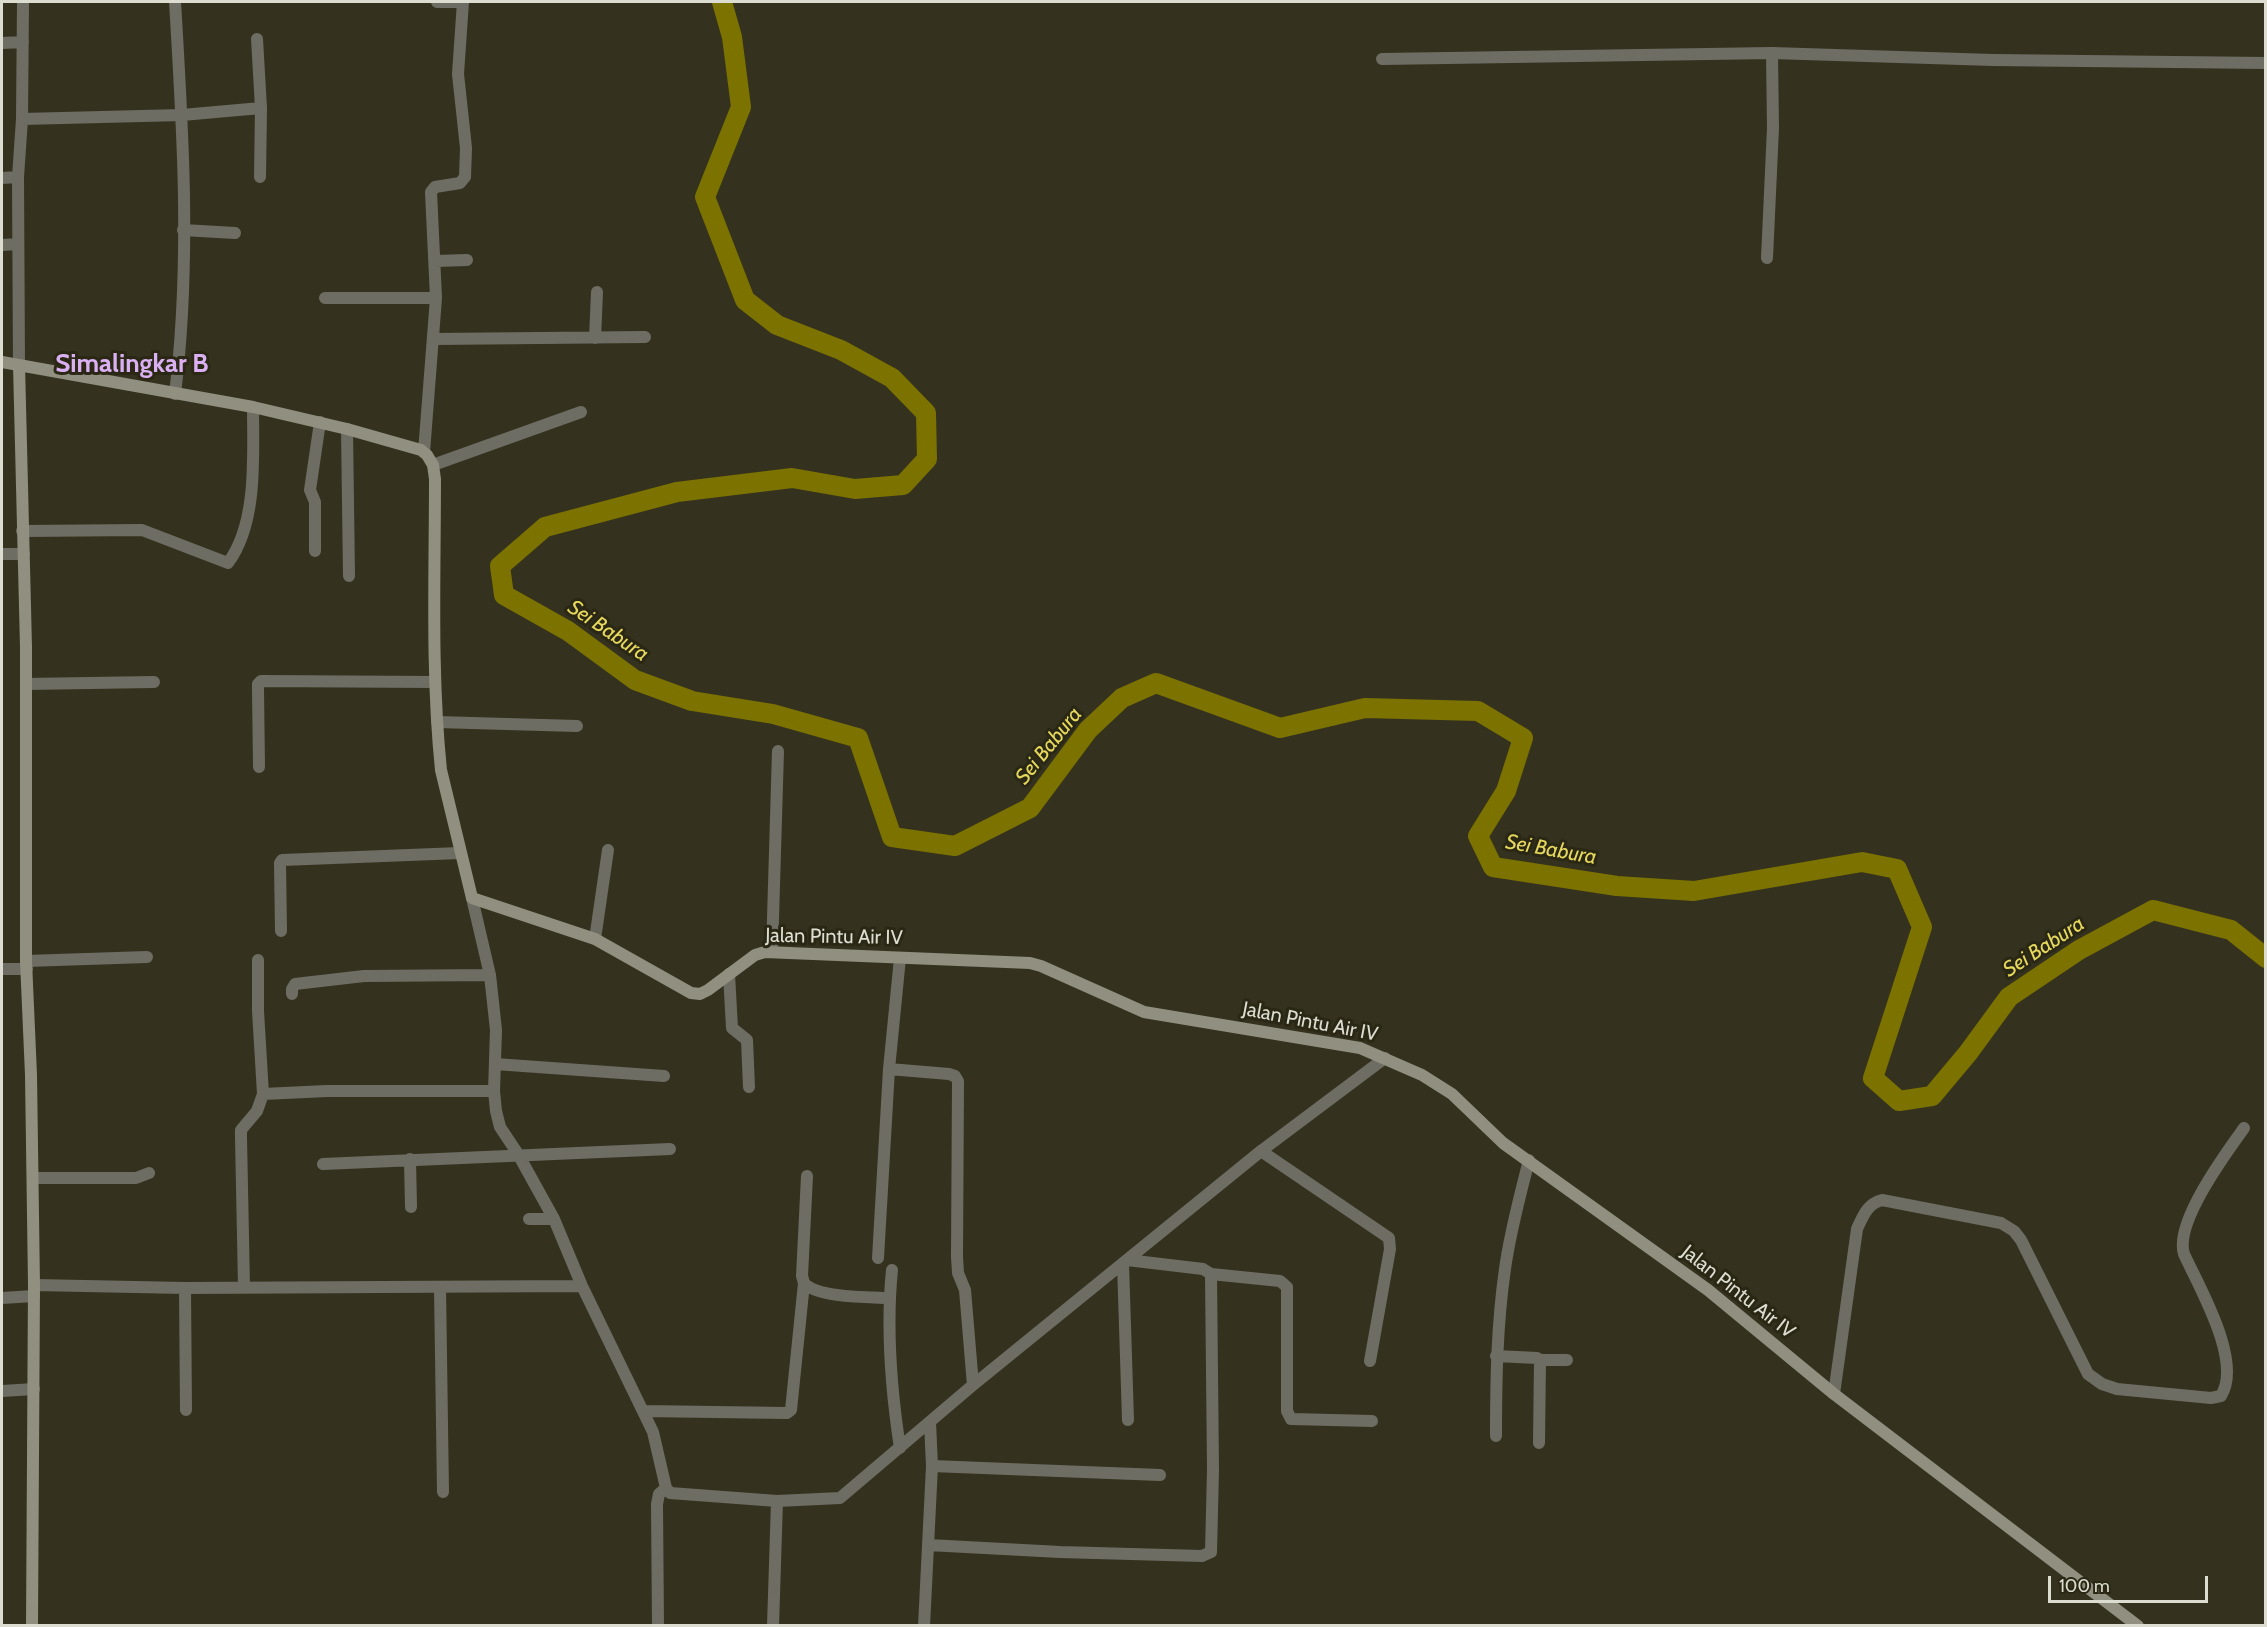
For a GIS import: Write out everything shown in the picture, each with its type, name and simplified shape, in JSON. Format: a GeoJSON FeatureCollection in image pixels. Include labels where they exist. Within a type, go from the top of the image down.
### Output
{"type":"FeatureCollection","features":[{"type":"Feature","properties":{"kind":"main road"},"geometry":{"type":"LineString","coordinates":[[2,362],[320,422],[424,452],[433,465],[435,478],[435,682],[441,770],[472,898]]}},
{"type":"Feature","properties":{"kind":"main road"},"geometry":{"type":"LineString","coordinates":[[19,365],[26,684],[27,965],[33,1178],[32,1626]]}},
{"type":"Feature","properties":{"kind":"main road","name":"Jalan Pintu Air IV"},"geometry":{"type":"LineString","coordinates":[[472,898],[595,939],[691,993],[700,994],[708,990],[755,955],[772,952],[1030,963],[1144,1012],[1360,1048],[1385,1058],[1422,1075],[1452,1094],[1503,1143],[1708,1290],[1834,1394],[2138,1626]]}},
{"type":"Feature","properties":{"kind":"street"},"geometry":{"type":"LineString","coordinates":[[19,365],[18,177],[22,119],[23,2]]}},
{"type":"Feature","properties":{"kind":"street"},"geometry":{"type":"LineString","coordinates":[[175,2],[184,157],[185,291],[175,394]]}},
{"type":"Feature","properties":{"kind":"street"},"geometry":{"type":"LineString","coordinates":[[424,452],[436,298],[432,190],[435,187],[460,183],[465,177],[466,148],[458,74],[463,2],[437,2]]}},
{"type":"Feature","properties":{"kind":"street"},"geometry":{"type":"LineString","coordinates":[[257,39],[261,108],[260,177]]}},
{"type":"Feature","properties":{"kind":"street"},"geometry":{"type":"LineString","coordinates":[[2,43],[23,42]]}},
{"type":"Feature","properties":{"kind":"street"},"geometry":{"type":"LineString","coordinates":[[1767,258],[1773,128],[1772,53]]}},
{"type":"Feature","properties":{"kind":"street"},"geometry":{"type":"LineString","coordinates":[[1382,59],[1772,53],[1993,60],[2265,63]]}},
{"type":"Feature","properties":{"kind":"street"},"geometry":{"type":"LineString","coordinates":[[22,119],[182,115],[261,108]]}},
{"type":"Feature","properties":{"kind":"street"},"geometry":{"type":"LineString","coordinates":[[2,178],[18,177]]}},
{"type":"Feature","properties":{"kind":"street"},"geometry":{"type":"LineString","coordinates":[[183,230],[235,233]]}},
{"type":"Feature","properties":{"kind":"street"},"geometry":{"type":"LineString","coordinates":[[2,245],[18,244]]}},
{"type":"Feature","properties":{"kind":"street"},"geometry":{"type":"LineString","coordinates":[[436,261],[467,260]]}},
{"type":"Feature","properties":{"kind":"street"},"geometry":{"type":"LineString","coordinates":[[595,338],[597,292]]}},
{"type":"Feature","properties":{"kind":"street"},"geometry":{"type":"LineString","coordinates":[[325,298],[436,298]]}},
{"type":"Feature","properties":{"kind":"street"},"geometry":{"type":"LineString","coordinates":[[434,339],[645,337]]}},
{"type":"Feature","properties":{"kind":"street"},"geometry":{"type":"LineString","coordinates":[[22,531],[142,530],[228,563],[245,525],[251,499],[253,408]]}},
{"type":"Feature","properties":{"kind":"street"},"geometry":{"type":"LineString","coordinates":[[433,465],[581,412]]}},
{"type":"Feature","properties":{"kind":"street"},"geometry":{"type":"LineString","coordinates":[[315,551],[315,502],[310,490],[320,422]]}},
{"type":"Feature","properties":{"kind":"street"},"geometry":{"type":"LineString","coordinates":[[347,429],[349,576]]}},
{"type":"Feature","properties":{"kind":"street"},"geometry":{"type":"LineString","coordinates":[[2,554],[24,554]]}},
{"type":"Feature","properties":{"kind":"street"},"geometry":{"type":"LineString","coordinates":[[259,767],[258,690],[261,681],[435,682]]}},
{"type":"Feature","properties":{"kind":"street"},"geometry":{"type":"LineString","coordinates":[[26,684],[154,682]]}},
{"type":"Feature","properties":{"kind":"street"},"geometry":{"type":"LineString","coordinates":[[437,722],[578,726]]}},
{"type":"Feature","properties":{"kind":"street"},"geometry":{"type":"LineString","coordinates":[[772,952],[778,751]]}},
{"type":"Feature","properties":{"kind":"street"},"geometry":{"type":"LineString","coordinates":[[595,939],[608,850]]}},
{"type":"Feature","properties":{"kind":"street"},"geometry":{"type":"LineString","coordinates":[[281,931],[280,863],[282,860],[460,853]]}},
{"type":"Feature","properties":{"kind":"street"},"geometry":{"type":"LineString","coordinates":[[472,898],[490,975],[496,1030],[494,1091],[500,1127],[518,1154],[554,1219],[582,1286],[653,1432],[666,1488],[670,1493],[777,1501],[840,1498],[974,1385],[1261,1151],[1385,1058]]}},
{"type":"Feature","properties":{"kind":"street"},"geometry":{"type":"LineString","coordinates":[[2,969],[27,965],[147,957]]}},
{"type":"Feature","properties":{"kind":"street"},"geometry":{"type":"LineString","coordinates":[[878,1258],[889,1069],[900,958]]}},
{"type":"Feature","properties":{"kind":"street"},"geometry":{"type":"LineString","coordinates":[[244,1287],[241,1137],[242,1130],[257,1111],[264,1094],[258,1011],[258,960]]}},
{"type":"Feature","properties":{"kind":"street"},"geometry":{"type":"LineString","coordinates":[[729,974],[732,1028],[747,1040],[749,1087]]}},
{"type":"Feature","properties":{"kind":"street"},"geometry":{"type":"LineString","coordinates":[[292,994],[295,984],[353,977],[490,975]]}},
{"type":"Feature","properties":{"kind":"street"},"geometry":{"type":"LineString","coordinates":[[495,1064],[664,1076]]}},
{"type":"Feature","properties":{"kind":"street"},"geometry":{"type":"LineString","coordinates":[[889,1069],[949,1074],[955,1076],[958,1082],[957,1257],[958,1273],[965,1290],[974,1385]]}},
{"type":"Feature","properties":{"kind":"street"},"geometry":{"type":"LineString","coordinates":[[264,1094],[327,1091],[494,1091]]}},
{"type":"Feature","properties":{"kind":"street"},"geometry":{"type":"LineString","coordinates":[[1834,1394],[1857,1229],[1865,1211],[1874,1202],[1882,1200],[2001,1222],[2014,1231],[2021,1240],[2088,1374],[2102,1384],[2117,1389],[2211,1398],[2221,1396],[2226,1383],[2220,1332],[2184,1254],[2181,1242],[2210,1175],[2244,1128]]}},
{"type":"Feature","properties":{"kind":"street"},"geometry":{"type":"LineString","coordinates":[[323,1164],[670,1149]]}},
{"type":"Feature","properties":{"kind":"street"},"geometry":{"type":"LineString","coordinates":[[1261,1151],[1387,1236],[1390,1241],[1370,1361]]}},
{"type":"Feature","properties":{"kind":"street"},"geometry":{"type":"LineString","coordinates":[[410,1159],[411,1207]]}},
{"type":"Feature","properties":{"kind":"street"},"geometry":{"type":"LineString","coordinates":[[1496,1436],[1496,1356],[1506,1261],[1528,1160]]}},
{"type":"Feature","properties":{"kind":"street"},"geometry":{"type":"LineString","coordinates":[[33,1178],[136,1179],[149,1173]]}},
{"type":"Feature","properties":{"kind":"street"},"geometry":{"type":"LineString","coordinates":[[643,1411],[787,1413],[791,1410],[804,1283],[802,1276],[807,1176]]}},
{"type":"Feature","properties":{"kind":"street"},"geometry":{"type":"LineString","coordinates":[[529,1219],[554,1219]]}},
{"type":"Feature","properties":{"kind":"street"},"geometry":{"type":"LineString","coordinates":[[1125,1262],[1203,1269],[1210,1274],[1280,1281],[1287,1287],[1287,1411],[1289,1417],[1372,1421]]}},
{"type":"Feature","properties":{"kind":"street"},"geometry":{"type":"LineString","coordinates":[[1125,1262],[1128,1420]]}},
{"type":"Feature","properties":{"kind":"street"},"geometry":{"type":"LineString","coordinates":[[892,1270],[889,1298],[893,1401],[900,1448]]}},
{"type":"Feature","properties":{"kind":"street"},"geometry":{"type":"LineString","coordinates":[[928,1545],[1107,1554],[1202,1556],[1211,1552],[1213,1470],[1210,1274]]}},
{"type":"Feature","properties":{"kind":"street"},"geometry":{"type":"LineString","coordinates":[[804,1283],[811,1289],[842,1295],[889,1298]]}},
{"type":"Feature","properties":{"kind":"street"},"geometry":{"type":"LineString","coordinates":[[2,1298],[34,1290],[582,1286]]}},
{"type":"Feature","properties":{"kind":"street"},"geometry":{"type":"LineString","coordinates":[[440,1287],[443,1492]]}},
{"type":"Feature","properties":{"kind":"street"},"geometry":{"type":"LineString","coordinates":[[185,1288],[186,1410]]}},
{"type":"Feature","properties":{"kind":"street"},"geometry":{"type":"LineString","coordinates":[[1496,1356],[1568,1360]]}},
{"type":"Feature","properties":{"kind":"street"},"geometry":{"type":"LineString","coordinates":[[1539,1443],[1540,1360]]}},
{"type":"Feature","properties":{"kind":"street"},"geometry":{"type":"LineString","coordinates":[[2,1391],[34,1389]]}},
{"type":"Feature","properties":{"kind":"street"},"geometry":{"type":"LineString","coordinates":[[924,1626],[932,1466],[930,1422]]}},
{"type":"Feature","properties":{"kind":"street"},"geometry":{"type":"LineString","coordinates":[[932,1466],[1160,1474]]}},
{"type":"Feature","properties":{"kind":"street"},"geometry":{"type":"LineString","coordinates":[[658,1626],[657,1504],[659,1494],[666,1488]]}},
{"type":"Feature","properties":{"kind":"street"},"geometry":{"type":"LineString","coordinates":[[773,1626],[777,1501]]}},
{"type":"Feature","properties":{"kind":"waterway","name":"Sei Babura"},"geometry":{"type":"LineString","coordinates":[[722,2],[732,37],[741,107],[705,197],[745,300],[777,325],[841,350],[892,378],[926,413],[927,459],[903,485],[855,489],[792,478],[677,492],[545,527],[500,566],[504,595],[568,631],[635,680],[692,701],[773,714],[858,738],[892,837],[955,846],[1030,808],[1088,730],[1122,698],[1156,683],[1280,728],[1365,708],[1478,711],[1523,738],[1506,791],[1478,836],[1493,867],[1617,886],[1694,891],[1862,862],[1897,869],[1922,927],[1873,1078],[1899,1101],[1932,1096],[1968,1053],[2009,997],[2079,950],[2153,910],[2231,930],[2266,958]]}},
{"type":"Feature","properties":{"kind":"district","name":"Simalingkar B"},"geometry":{"type":"Point","coordinates":[132,364]}}]}
